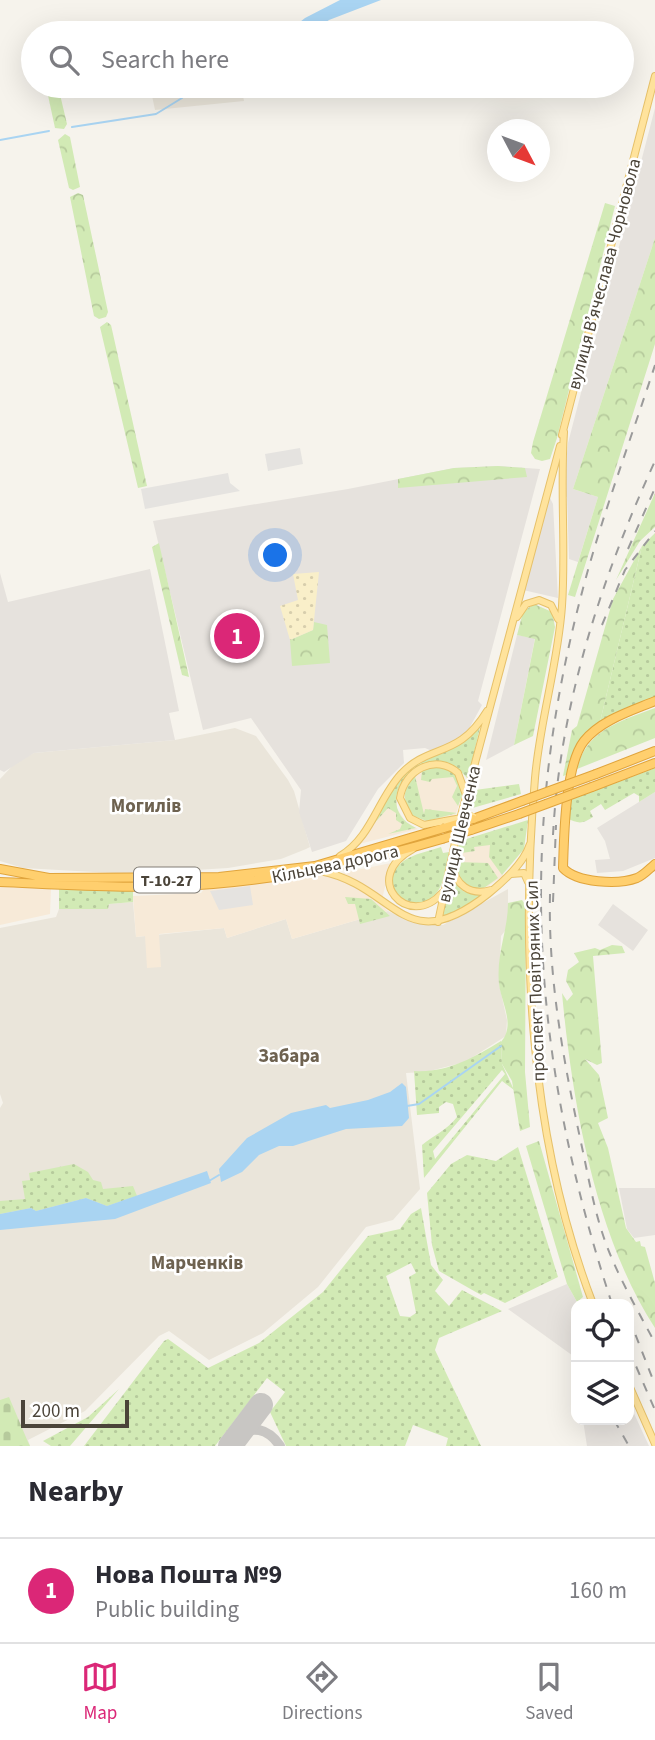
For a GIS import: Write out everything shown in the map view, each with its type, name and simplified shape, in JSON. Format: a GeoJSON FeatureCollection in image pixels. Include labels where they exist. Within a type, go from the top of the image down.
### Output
{"type":"FeatureCollection","features":[{"type":"Feature","properties":{"kind":"highway"},"geometry":{"type":"LineString","coordinates":[[655,701],[615,718],[584,741],[575,758],[564,828],[563,868],[581,881],[632,879],[643,875],[655,864]]}},
{"type":"Feature","properties":{"kind":"highway","name":"Кільцева дорога"},"geometry":{"type":"LineString","coordinates":[[0,869],[48,878],[170,880],[259,873],[332,861],[476,817],[655,751]]}},
{"type":"Feature","properties":{"kind":"highway","name":"Кільцева дорога"},"geometry":{"type":"LineString","coordinates":[[0,883],[170,887],[253,881],[318,871],[471,830],[655,763]]}},
{"type":"Feature","properties":{"kind":"main road","name":"вулиця Вʼячеслава Чорновола"},"geometry":{"type":"LineString","coordinates":[[491,704],[655,76]]}},
{"type":"Feature","properties":{"kind":"main road","name":"вулиця Вʼячеслава Чорновола"},"geometry":{"type":"LineString","coordinates":[[535,778],[559,628],[564,432]]}},
{"type":"Feature","properties":{"kind":"main road"},"geometry":{"type":"LineString","coordinates":[[551,478],[557,475],[561,480]]}},
{"type":"Feature","properties":{"kind":"main road"},"geometry":{"type":"LineString","coordinates":[[512,624],[526,604],[539,600],[548,602],[555,609],[559,628]]}},
{"type":"Feature","properties":{"kind":"main road"},"geometry":{"type":"LineString","coordinates":[[332,861],[358,840],[400,775],[420,760],[464,740],[491,704]]}},
{"type":"Feature","properties":{"kind":"main road","name":"вулиця Шевченка"},"geometry":{"type":"LineString","coordinates":[[438,922],[451,859],[491,704]]}},
{"type":"Feature","properties":{"kind":"main road"},"geometry":{"type":"LineString","coordinates":[[444,825],[424,825],[405,813],[400,795],[409,777],[429,765],[447,766],[461,777],[467,797]]}},
{"type":"Feature","properties":{"kind":"main road","name":"проспект Повітряних Сил"},"geometry":{"type":"LineString","coordinates":[[535,778],[530,901],[534,1038],[543,1117],[558,1191],[591,1299]]}},
{"type":"Feature","properties":{"kind":"main road","name":"вулиця Шевченка"},"geometry":{"type":"LineString","coordinates":[[438,922],[459,914],[494,889],[528,849],[531,838]]}},
{"type":"Feature","properties":{"kind":"main road"},"geometry":{"type":"LineString","coordinates":[[421,845],[393,866],[388,878],[392,892],[402,903],[417,907],[433,902],[444,892]]}},
{"type":"Feature","properties":{"kind":"main road"},"geometry":{"type":"LineString","coordinates":[[451,859],[457,881],[466,889],[480,893],[494,889]]}},
{"type":"Feature","properties":{"kind":"main road"},"geometry":{"type":"LineString","coordinates":[[318,871],[354,880],[402,916],[438,922]]}},
{"type":"Feature","properties":{"kind":"main road"},"geometry":{"type":"LineString","coordinates":[[508,875],[516,872],[526,875],[530,901]]}},
{"type":"Feature","properties":{"kind":"main road"},"geometry":{"type":"LineString","coordinates":[[634,1396],[655,1444]]}},
{"type":"Feature","properties":{"kind":"shaded area"},"geometry":{"type":"Polygon","coordinates":[[[152,98],[243,98],[244,101],[155,110],[152,98]]]}},
{"type":"Feature","properties":{"kind":"shaded area"},"geometry":{"type":"Polygon","coordinates":[[[655,108],[655,238],[573,489],[598,497],[578,562],[569,559],[567,497],[563,495],[568,443],[655,108]]]}},
{"type":"Feature","properties":{"kind":"shaded area"},"geometry":{"type":"Polygon","coordinates":[[[300,448],[303,464],[268,471],[265,454],[300,448]]]}},
{"type":"Feature","properties":{"kind":"shaded area"},"geometry":{"type":"Polygon","coordinates":[[[498,466],[540,469],[478,701],[482,705],[465,736],[432,751],[425,748],[403,750],[404,763],[378,789],[346,841],[312,852],[299,812],[301,790],[251,718],[203,730],[153,521],[348,489],[454,468],[498,466]]]}},
{"type":"Feature","properties":{"kind":"shaded area"},"geometry":{"type":"Polygon","coordinates":[[[228,473],[230,483],[240,491],[145,509],[141,489],[228,473]]]}},
{"type":"Feature","properties":{"kind":"shaded area"},"geometry":{"type":"Polygon","coordinates":[[[549,496],[553,504],[558,598],[523,590],[549,496]]]}},
{"type":"Feature","properties":{"kind":"shaded area"},"geometry":{"type":"Polygon","coordinates":[[[150,569],[179,711],[169,713],[175,740],[34,753],[4,772],[0,770],[0,573],[8,602],[150,569]]]}},
{"type":"Feature","properties":{"kind":"shaded area"},"geometry":{"type":"Polygon","coordinates":[[[517,635],[535,638],[514,745],[486,760],[517,635]]]}},
{"type":"Feature","properties":{"kind":"shaded area"},"geometry":{"type":"Polygon","coordinates":[[[235,728],[256,736],[288,780],[294,791],[310,847],[281,859],[228,868],[130,874],[23,868],[0,861],[0,779],[16,762],[34,753],[175,740],[235,728]]]}},
{"type":"Feature","properties":{"kind":"shaded area"},"geometry":{"type":"Polygon","coordinates":[[[423,769],[452,771],[461,799],[455,816],[422,822],[407,782],[423,769]]]}},
{"type":"Feature","properties":{"kind":"shaded area"},"geometry":{"type":"Polygon","coordinates":[[[404,775],[397,796],[397,809],[406,822],[418,829],[359,844],[404,775]]]}},
{"type":"Feature","properties":{"kind":"shaded area"},"geometry":{"type":"Polygon","coordinates":[[[655,792],[655,858],[623,871],[597,873],[595,860],[610,859],[605,841],[597,828],[655,792]]]}},
{"type":"Feature","properties":{"kind":"shaded area"},"geometry":{"type":"Polygon","coordinates":[[[494,842],[503,876],[481,891],[454,868],[458,848],[494,842]]]}},
{"type":"Feature","properties":{"kind":"shaded area"},"geometry":{"type":"Polygon","coordinates":[[[391,863],[382,899],[359,881],[342,873],[391,863]]]}},
{"type":"Feature","properties":{"kind":"shaded area"},"geometry":{"type":"Polygon","coordinates":[[[321,875],[334,876],[370,894],[388,911],[292,939],[286,919],[227,938],[224,928],[159,934],[161,967],[147,968],[145,936],[136,937],[133,896],[201,893],[204,889],[321,875]]]}},
{"type":"Feature","properties":{"kind":"shaded area"},"geometry":{"type":"Polygon","coordinates":[[[250,886],[253,905],[219,910],[210,891],[250,886]]]}},
{"type":"Feature","properties":{"kind":"shaded area"},"geometry":{"type":"Polygon","coordinates":[[[0,887],[51,887],[50,914],[0,925],[0,887]]]}},
{"type":"Feature","properties":{"kind":"shaded area"},"geometry":{"type":"Polygon","coordinates":[[[508,889],[508,927],[501,936],[499,984],[507,1020],[506,1036],[465,1062],[426,1072],[406,1073],[420,1189],[393,1220],[366,1227],[318,1287],[263,1333],[209,1360],[169,1331],[159,1336],[85,1411],[28,1440],[30,1446],[0,1446],[0,1108],[3,1103],[0,1094],[0,928],[56,917],[59,909],[108,909],[108,904],[133,902],[136,937],[224,928],[227,938],[286,919],[292,939],[388,911],[411,922],[443,925],[508,889]]]}},
{"type":"Feature","properties":{"kind":"shaded area"},"geometry":{"type":"Polygon","coordinates":[[[613,904],[648,930],[633,951],[598,925],[613,904]]]}},
{"type":"Feature","properties":{"kind":"shaded area"},"geometry":{"type":"Polygon","coordinates":[[[619,1188],[655,1188],[655,1235],[634,1238],[627,1229],[619,1188]]]}},
{"type":"Feature","properties":{"kind":"shaded area"},"geometry":{"type":"Polygon","coordinates":[[[567,1284],[575,1299],[571,1299],[571,1354],[508,1309],[567,1284]]]}},
{"type":"Feature","properties":{"kind":"shaded area"},"geometry":{"type":"Polygon","coordinates":[[[634,1414],[649,1446],[587,1446],[584,1425],[634,1425],[634,1414]]]}},
{"type":"Feature","properties":{"kind":"green space"},"geometry":{"type":"Polygon","coordinates":[[[49,98],[61,98],[67,124],[64,129],[55,128],[49,98]]]}},
{"type":"Feature","properties":{"kind":"green space"},"geometry":{"type":"Polygon","coordinates":[[[65,134],[70,137],[80,187],[73,190],[69,188],[58,140],[65,134]]]}},
{"type":"Feature","properties":{"kind":"green space"},"geometry":{"type":"Polygon","coordinates":[[[78,193],[83,195],[108,312],[106,317],[99,319],[94,316],[70,197],[78,193]]]}},
{"type":"Feature","properties":{"kind":"green space"},"geometry":{"type":"Polygon","coordinates":[[[605,203],[615,206],[557,438],[550,459],[542,461],[535,459],[531,453],[533,442],[605,203]]]}},
{"type":"Feature","properties":{"kind":"green space"},"geometry":{"type":"Polygon","coordinates":[[[655,238],[655,344],[575,597],[568,595],[598,497],[573,489],[655,238]]]}},
{"type":"Feature","properties":{"kind":"green space"},"geometry":{"type":"Polygon","coordinates":[[[107,322],[111,325],[147,486],[138,488],[100,327],[107,322]]]}},
{"type":"Feature","properties":{"kind":"green space"},"geometry":{"type":"Polygon","coordinates":[[[454,468],[525,468],[527,477],[398,488],[398,479],[454,468]]]}},
{"type":"Feature","properties":{"kind":"green space"},"geometry":{"type":"Polygon","coordinates":[[[655,493],[655,527],[640,541],[616,580],[655,493]]]}},
{"type":"Feature","properties":{"kind":"green space"},"geometry":{"type":"Polygon","coordinates":[[[655,533],[655,698],[600,722],[642,546],[655,533]]]}},
{"type":"Feature","properties":{"kind":"green space"},"geometry":{"type":"Polygon","coordinates":[[[159,543],[189,677],[182,675],[152,547],[159,543]]]}},
{"type":"Feature","properties":{"kind":"green space"},"geometry":{"type":"Polygon","coordinates":[[[642,546],[600,722],[583,739],[569,774],[563,776],[572,730],[577,726],[613,599],[642,546]]]}},
{"type":"Feature","properties":{"kind":"green space"},"geometry":{"type":"Polygon","coordinates":[[[534,604],[552,612],[555,627],[533,736],[514,745],[535,639],[517,635],[523,612],[534,604]]]}},
{"type":"Feature","properties":{"kind":"green space"},"geometry":{"type":"Polygon","coordinates":[[[314,622],[327,625],[330,663],[292,666],[290,640],[313,630],[314,622]]]}},
{"type":"Feature","properties":{"kind":"green space"},"geometry":{"type":"Polygon","coordinates":[[[655,708],[655,738],[577,769],[588,745],[597,736],[618,723],[655,708]]]}},
{"type":"Feature","properties":{"kind":"green space"},"geometry":{"type":"Polygon","coordinates":[[[480,727],[468,779],[452,765],[435,762],[419,766],[407,775],[399,789],[396,803],[402,817],[416,828],[388,834],[400,829],[402,824],[396,820],[396,813],[388,808],[371,827],[389,793],[409,771],[456,746],[480,727]]]}},
{"type":"Feature","properties":{"kind":"green space"},"geometry":{"type":"Polygon","coordinates":[[[440,765],[458,775],[463,793],[458,806],[452,797],[457,786],[453,777],[432,779],[430,782],[421,780],[422,771],[440,765]]]}},
{"type":"Feature","properties":{"kind":"green space"},"geometry":{"type":"Polygon","coordinates":[[[655,768],[655,792],[639,802],[639,796],[634,793],[605,810],[601,804],[590,811],[593,817],[586,821],[577,822],[567,818],[570,800],[655,768]]]}},
{"type":"Feature","properties":{"kind":"green space"},"geometry":{"type":"Polygon","coordinates":[[[415,776],[424,814],[425,809],[457,813],[427,821],[410,815],[405,794],[415,776]]]}},
{"type":"Feature","properties":{"kind":"green space"},"geometry":{"type":"Polygon","coordinates":[[[519,784],[521,794],[469,809],[475,790],[519,784]]]}},
{"type":"Feature","properties":{"kind":"green space"},"geometry":{"type":"Polygon","coordinates":[[[528,820],[524,849],[502,875],[489,857],[490,845],[474,847],[475,851],[462,853],[462,857],[456,855],[460,841],[528,820]]]}},
{"type":"Feature","properties":{"kind":"green space"},"geometry":{"type":"Polygon","coordinates":[[[441,847],[443,853],[449,852],[438,891],[433,897],[417,904],[405,902],[392,886],[396,869],[408,858],[441,847]]]}},
{"type":"Feature","properties":{"kind":"green space"},"geometry":{"type":"Polygon","coordinates":[[[457,862],[488,863],[498,878],[481,890],[471,889],[457,876],[457,862]]]}},
{"type":"Feature","properties":{"kind":"green space"},"geometry":{"type":"Polygon","coordinates":[[[451,877],[463,891],[483,896],[460,911],[443,916],[451,877]]]}},
{"type":"Feature","properties":{"kind":"green space"},"geometry":{"type":"Polygon","coordinates":[[[59,887],[133,890],[133,902],[109,904],[108,909],[59,909],[59,887]]]}},
{"type":"Feature","properties":{"kind":"green space"},"geometry":{"type":"Polygon","coordinates":[[[345,897],[371,899],[390,916],[360,924],[355,904],[348,904],[345,897]]]}},
{"type":"Feature","properties":{"kind":"green space"},"geometry":{"type":"Polygon","coordinates":[[[522,900],[526,906],[525,1072],[530,1127],[520,1131],[512,1081],[502,1064],[501,1042],[507,1021],[499,973],[508,903],[522,900]]]}},
{"type":"Feature","properties":{"kind":"green space"},"geometry":{"type":"Polygon","coordinates":[[[612,945],[622,946],[625,953],[593,956],[602,1063],[597,1065],[585,1059],[599,1075],[608,1118],[598,1123],[608,1148],[626,1228],[636,1242],[640,1241],[641,1246],[645,1247],[655,1283],[655,1328],[634,1292],[602,1210],[580,1122],[566,1035],[562,993],[567,1001],[573,994],[566,981],[568,970],[579,962],[574,953],[595,948],[600,950],[612,945]]]}},
{"type":"Feature","properties":{"kind":"green space"},"geometry":{"type":"Polygon","coordinates":[[[501,1041],[502,1064],[514,1090],[502,1081],[424,1178],[422,1145],[457,1117],[453,1104],[446,1102],[439,1107],[439,1113],[417,1115],[414,1071],[449,1067],[501,1041]],[[502,1070],[433,1151],[435,1159],[500,1080],[505,1074],[502,1070]]]}},
{"type":"Feature","properties":{"kind":"green space"},"geometry":{"type":"Polygon","coordinates":[[[539,1141],[583,1297],[581,1299],[575,1299],[567,1284],[526,1146],[539,1141]]]}},
{"type":"Feature","properties":{"kind":"green space"},"geometry":{"type":"Polygon","coordinates":[[[518,1147],[558,1277],[505,1303],[484,1293],[481,1295],[439,1271],[432,1245],[427,1193],[451,1164],[467,1155],[496,1161],[518,1147]]]}},
{"type":"Feature","properties":{"kind":"green space"},"geometry":{"type":"Polygon","coordinates":[[[74,1164],[88,1172],[93,1180],[101,1182],[103,1189],[133,1186],[137,1196],[107,1206],[86,1198],[36,1211],[31,1208],[0,1214],[0,1201],[25,1199],[22,1181],[30,1180],[29,1173],[74,1164]]]}},
{"type":"Feature","properties":{"kind":"green space"},"geometry":{"type":"Polygon","coordinates":[[[421,1208],[431,1265],[443,1280],[435,1291],[449,1306],[462,1290],[502,1311],[439,1338],[435,1350],[481,1446],[446,1446],[448,1438],[413,1425],[405,1446],[286,1446],[270,1412],[285,1392],[267,1378],[215,1446],[84,1446],[164,1341],[168,1339],[208,1368],[259,1343],[323,1292],[368,1236],[400,1229],[411,1214],[421,1208]],[[411,1263],[386,1276],[400,1316],[410,1317],[416,1313],[409,1277],[416,1273],[411,1263]]]}},
{"type":"Feature","properties":{"kind":"green space"},"geometry":{"type":"Polygon","coordinates":[[[119,1389],[70,1446],[51,1446],[43,1441],[88,1417],[119,1389]]]}},
{"type":"Feature","properties":{"kind":"green space"},"geometry":{"type":"Polygon","coordinates":[[[9,1397],[30,1446],[0,1446],[0,1400],[9,1397]]]}},
{"type":"Feature","properties":{"kind":"sand"},"geometry":{"type":"Polygon","coordinates":[[[319,572],[313,630],[290,640],[280,606],[298,600],[293,574],[319,572]]]}},
{"type":"Feature","properties":{"kind":"water"},"geometry":{"type":"Polygon","coordinates":[[[340,0],[381,0],[328,21],[301,21],[340,0]]]}},
{"type":"Feature","properties":{"kind":"water"},"geometry":{"type":"Polygon","coordinates":[[[402,1083],[406,1087],[409,1118],[402,1126],[346,1129],[293,1146],[279,1146],[259,1155],[242,1172],[221,1182],[219,1169],[247,1138],[291,1113],[368,1100],[390,1092],[402,1083]]]}},
{"type":"Feature","properties":{"kind":"water"},"geometry":{"type":"Polygon","coordinates":[[[207,1171],[211,1183],[115,1219],[0,1230],[0,1214],[31,1208],[36,1211],[86,1198],[107,1206],[207,1171]]]}},
{"type":"Feature","properties":{"kind":"waterway"},"geometry":{"type":"LineString","coordinates":[[72,127],[156,114],[182,98]]}},
{"type":"Feature","properties":{"kind":"waterway"},"geometry":{"type":"LineString","coordinates":[[0,140],[49,131]]}},
{"type":"Feature","properties":{"kind":"waterway"},"geometry":{"type":"LineString","coordinates":[[407,1106],[419,1104],[501,1046]]}},
{"type":"Feature","properties":{"kind":"waterway"},"geometry":{"type":"LineString","coordinates":[[209,1181],[219,1175]]}},
{"type":"Feature","properties":{"kind":"taxiway"},"geometry":{"type":"LineString","coordinates":[[235,1439],[247,1431],[259,1430],[271,1435],[280,1446]]}},
{"type":"Feature","properties":{"kind":"runway"},"geometry":{"type":"LineString","coordinates":[[230,1446],[261,1405]]}},
{"type":"Feature","properties":{"kind":"railway"},"geometry":{"type":"LineString","coordinates":[[610,1299],[585,1215],[565,1127],[550,1039],[542,953],[541,865],[547,777],[560,688],[589,567],[655,365]]}},
{"type":"Feature","properties":{"kind":"railway"},"geometry":{"type":"LineString","coordinates":[[553,835],[564,738],[586,643],[617,551],[655,461]]}},
{"type":"Feature","properties":{"kind":"railway"},"geometry":{"type":"LineString","coordinates":[[628,549],[655,488]]}},
{"type":"Feature","properties":{"kind":"railway"},"geometry":{"type":"LineString","coordinates":[[602,625],[625,570],[655,531]]}},
{"type":"Feature","properties":{"kind":"railway"},"geometry":{"type":"LineString","coordinates":[[553,902],[556,825]]}},
{"type":"Feature","properties":{"kind":"railway"},"geometry":{"type":"LineString","coordinates":[[550,894],[551,956],[558,1017],[592,1197],[613,1260],[655,1343]]}},
{"type":"Feature","properties":{"kind":"railway"},"geometry":{"type":"LineString","coordinates":[[634,1331],[655,1385]]}},
{"type":"Feature","properties":{"kind":"railway"},"geometry":{"type":"LineString","coordinates":[[634,1362],[655,1410]]}},
{"type":"Feature","properties":{"kind":"railway"},"geometry":{"type":"LineString","coordinates":[[617,1425],[629,1446]]}},
{"type":"Feature","properties":{"kind":"place","name":"Нова Пошта №9"},"geometry":{"type":"Point","coordinates":[237,636]}},
{"type":"Feature","properties":{"kind":"district","name":"Могилів"},"geometry":{"type":"Point","coordinates":[146,805]}},
{"type":"Feature","properties":{"kind":"district","name":"Забара"},"geometry":{"type":"Point","coordinates":[289,1055]}},
{"type":"Feature","properties":{"kind":"district","name":"Марченків"},"geometry":{"type":"Point","coordinates":[197,1262]}}]}
